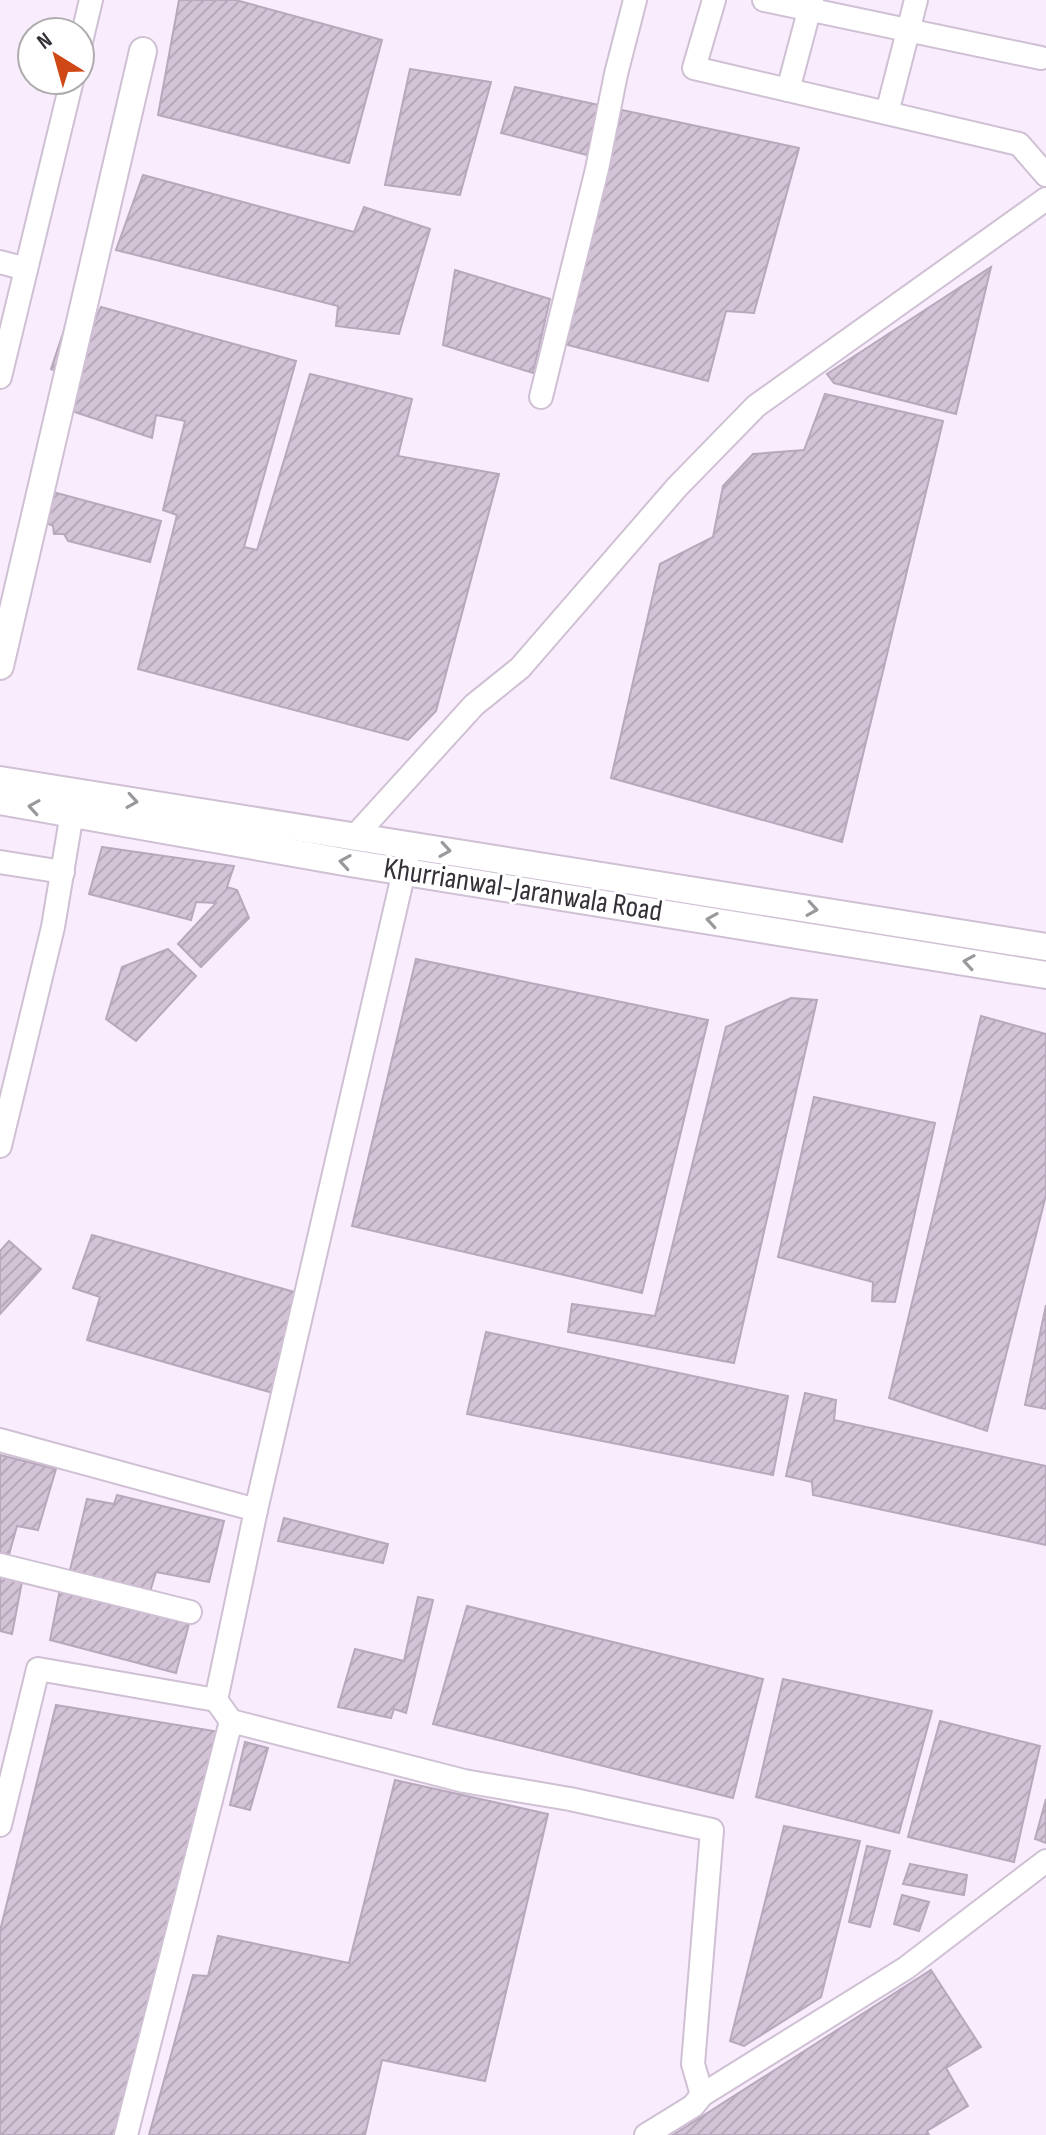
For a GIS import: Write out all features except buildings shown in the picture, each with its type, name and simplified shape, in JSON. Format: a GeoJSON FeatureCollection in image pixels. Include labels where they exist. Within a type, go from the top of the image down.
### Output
{"type":"FeatureCollection","features":[{"type":"Feature","properties":{"kind":"main road"},"geometry":{"type":"LineString","coordinates":[[0,666],[143,51]]}},
{"type":"Feature","properties":{"kind":"main road","name":"Khurrianwal-Jaranwala Road"},"geometry":{"type":"LineString","coordinates":[[0,780],[1046,947]]}},
{"type":"Feature","properties":{"kind":"main road","name":"Khurrianwal-Jaranwala Road"},"geometry":{"type":"LineString","coordinates":[[0,801],[350,863],[1046,975]]}},
{"type":"Feature","properties":{"kind":"street"},"geometry":{"type":"LineString","coordinates":[[541,397],[635,0]]}},
{"type":"Feature","properties":{"kind":"street"},"geometry":{"type":"LineString","coordinates":[[714,0],[694,68],[1019,144],[1046,175]]}},
{"type":"Feature","properties":{"kind":"street"},"geometry":{"type":"LineString","coordinates":[[764,0],[810,5],[908,30],[1041,58]]}},
{"type":"Feature","properties":{"kind":"street"},"geometry":{"type":"LineString","coordinates":[[887,113],[916,0]]}},
{"type":"Feature","properties":{"kind":"street"},"geometry":{"type":"LineString","coordinates":[[788,90],[810,5]]}},
{"type":"Feature","properties":{"kind":"street"},"geometry":{"type":"LineString","coordinates":[[0,377],[68,96]]}},
{"type":"Feature","properties":{"kind":"street"},"geometry":{"type":"LineString","coordinates":[[356,835],[474,705],[520,668],[677,487],[756,406],[1046,199]]}},
{"type":"Feature","properties":{"kind":"street"},"geometry":{"type":"LineString","coordinates":[[0,262],[26,269]]}},
{"type":"Feature","properties":{"kind":"street"},"geometry":{"type":"LineString","coordinates":[[0,1146],[53,927],[72,813]]}},
{"type":"Feature","properties":{"kind":"street"},"geometry":{"type":"LineString","coordinates":[[216,1700],[256,1510],[410,844]]}},
{"type":"Feature","properties":{"kind":"street"},"geometry":{"type":"LineString","coordinates":[[0,862],[63,872]]}},
{"type":"Feature","properties":{"kind":"street"},"geometry":{"type":"LineString","coordinates":[[0,1440],[256,1510]]}},
{"type":"Feature","properties":{"kind":"street"},"geometry":{"type":"LineString","coordinates":[[0,1565],[190,1612]]}},
{"type":"Feature","properties":{"kind":"street"},"geometry":{"type":"LineString","coordinates":[[0,1825],[38,1669],[216,1700],[231,1721],[464,1781],[570,1799],[712,1830],[693,2064],[702,2095]]}},
{"type":"Feature","properties":{"kind":"street"},"geometry":{"type":"LineString","coordinates":[[126,2135],[231,1721]]}},
{"type":"Feature","properties":{"kind":"street"},"geometry":{"type":"LineString","coordinates":[[646,2135],[693,2106],[702,2095],[906,1968],[1046,1861]]}}]}
